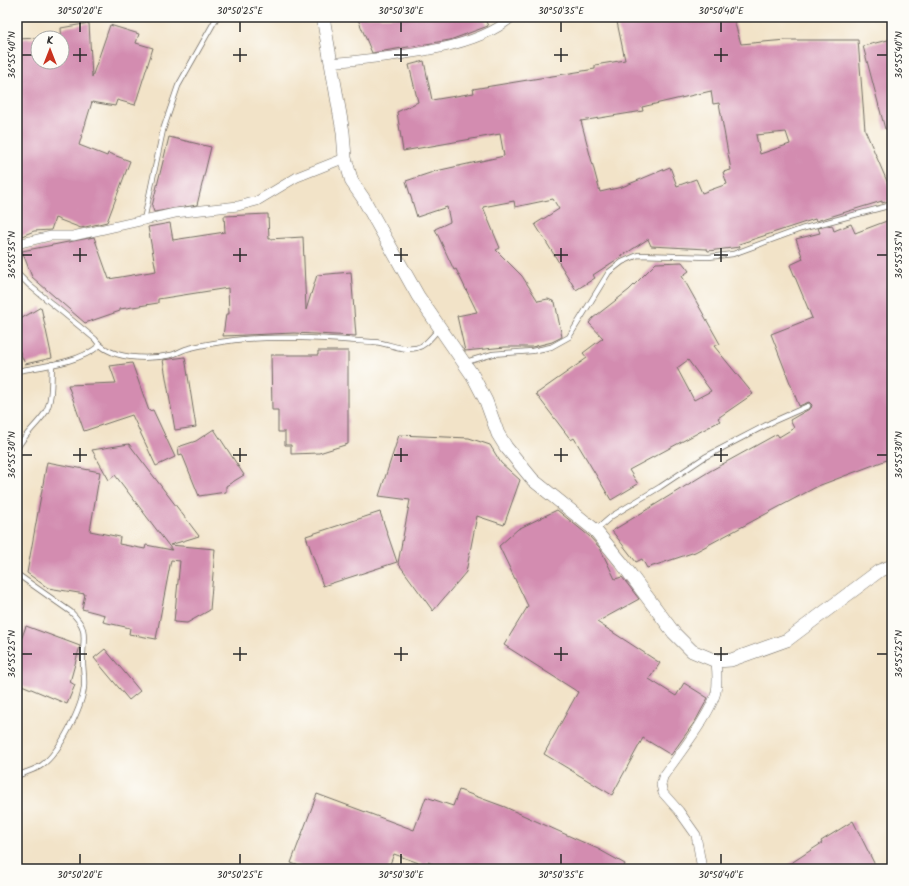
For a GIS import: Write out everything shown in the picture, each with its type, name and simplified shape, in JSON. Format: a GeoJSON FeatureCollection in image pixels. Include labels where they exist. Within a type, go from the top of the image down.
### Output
{"type":"FeatureCollection","features":[{"type":"Feature","properties":{"kind":"street"},"geometry":{"type":"LineString","coordinates":[[323,17],[343,132],[345,158],[352,182],[363,198],[418,296],[464,363],[486,401],[498,434],[506,447],[533,480],[595,530],[674,633],[692,651],[716,661],[731,660],[787,640],[879,571],[892,566]]}},
{"type":"Feature","properties":{"kind":"street"},"geometry":{"type":"LineString","coordinates":[[331,63],[400,54],[472,41],[505,23],[512,17]]}},
{"type":"Feature","properties":{"kind":"street"},"geometry":{"type":"LineString","coordinates":[[17,244],[50,236],[73,236],[175,213],[238,206],[257,201],[296,177],[345,158]]}},
{"type":"Feature","properties":{"kind":"street"},"geometry":{"type":"LineString","coordinates":[[702,869],[696,835],[679,810],[663,793],[661,785],[663,777],[707,713],[716,694],[716,661]]}},
{"type":"Feature","properties":{"kind":"lane"},"geometry":{"type":"LineString","coordinates":[[144,220],[163,130],[178,86],[217,17]]}},
{"type":"Feature","properties":{"kind":"lane"},"geometry":{"type":"LineString","coordinates":[[464,363],[493,354],[551,347],[569,337],[609,272],[622,262],[638,255],[702,257],[733,254],[779,239],[801,229],[892,205]]}},
{"type":"Feature","properties":{"kind":"lane"},"geometry":{"type":"LineString","coordinates":[[17,273],[29,285],[95,339],[99,346],[112,352],[129,356],[150,358],[171,355],[189,348],[260,338],[376,342],[405,348],[416,348],[426,343],[440,328]]}},
{"type":"Feature","properties":{"kind":"lane"},"geometry":{"type":"LineString","coordinates":[[17,371],[52,364],[90,352],[99,346]]}},
{"type":"Feature","properties":{"kind":"lane"},"geometry":{"type":"LineString","coordinates":[[17,450],[22,439],[45,413],[49,403],[52,364]]}},
{"type":"Feature","properties":{"kind":"lane"},"geometry":{"type":"LineString","coordinates":[[595,530],[612,516],[660,487],[705,457],[772,422],[808,406]]}},
{"type":"Feature","properties":{"kind":"lane"},"geometry":{"type":"LineString","coordinates":[[17,574],[71,612],[78,619],[85,639],[83,653],[84,688],[72,723],[59,748],[42,765],[17,776]]}},
{"type":"Feature","properties":{"kind":"building"},"geometry":{"type":"Polygon","coordinates":[[[357,17],[484,17],[488,26],[450,40],[372,53],[357,17]]]}},
{"type":"Feature","properties":{"kind":"building"},"geometry":{"type":"Polygon","coordinates":[[[616,17],[733,17],[741,44],[786,40],[858,40],[865,130],[892,193],[892,200],[882,203],[882,201],[816,221],[815,219],[739,244],[740,247],[708,251],[707,249],[651,246],[648,239],[593,275],[595,278],[576,290],[535,224],[559,209],[553,199],[515,207],[514,201],[483,207],[500,248],[496,250],[522,276],[538,301],[548,299],[555,302],[562,337],[552,342],[532,347],[505,347],[465,351],[457,316],[477,312],[456,269],[454,270],[435,229],[450,222],[447,207],[417,217],[406,181],[436,171],[504,156],[500,134],[403,151],[397,112],[418,102],[409,65],[424,61],[432,100],[474,93],[473,89],[595,69],[595,65],[625,60],[616,17]],[[711,91],[642,107],[643,111],[581,121],[600,192],[622,187],[670,167],[677,186],[696,179],[702,193],[727,184],[723,172],[731,170],[719,103],[713,104],[711,91]],[[786,132],[756,135],[760,154],[790,144],[786,132]]]}},
{"type":"Feature","properties":{"kind":"building"},"geometry":{"type":"Polygon","coordinates":[[[89,23],[92,77],[110,25],[139,34],[136,43],[153,48],[135,105],[117,100],[115,106],[92,102],[79,145],[107,156],[108,153],[130,161],[107,222],[81,228],[55,218],[51,230],[34,231],[17,238],[17,39],[30,38],[30,70],[70,70],[70,30],[61,30],[61,28],[89,23]]]}},
{"type":"Feature","properties":{"kind":"building"},"geometry":{"type":"Polygon","coordinates":[[[892,39],[892,127],[885,129],[863,46],[892,39]]]}},
{"type":"Feature","properties":{"kind":"building"},"geometry":{"type":"Polygon","coordinates":[[[169,137],[211,147],[197,205],[154,212],[152,206],[169,137]]]}},
{"type":"Feature","properties":{"kind":"building"},"geometry":{"type":"Polygon","coordinates":[[[268,214],[269,239],[303,237],[306,310],[317,275],[351,272],[356,336],[294,333],[223,336],[226,314],[229,314],[228,288],[158,299],[158,303],[120,309],[120,311],[85,323],[32,277],[22,251],[94,237],[109,279],[156,271],[148,227],[170,223],[173,240],[225,232],[224,216],[268,214]]]}},
{"type":"Feature","properties":{"kind":"building"},"geometry":{"type":"Polygon","coordinates":[[[892,219],[892,458],[818,486],[695,552],[647,568],[642,559],[636,562],[612,531],[710,471],[777,434],[779,437],[794,428],[790,420],[811,408],[812,405],[809,402],[799,406],[771,334],[812,318],[790,265],[803,259],[796,239],[820,233],[818,228],[832,225],[834,231],[851,224],[855,233],[892,219]]]}},
{"type":"Feature","properties":{"kind":"building"},"geometry":{"type":"Polygon","coordinates":[[[682,262],[689,271],[682,276],[720,344],[714,346],[753,394],[718,418],[720,421],[629,470],[638,484],[611,500],[574,438],[571,440],[536,394],[587,358],[583,353],[603,338],[589,323],[593,318],[629,290],[656,263],[682,262]],[[688,360],[677,368],[694,400],[711,391],[688,360]]]}},
{"type":"Feature","properties":{"kind":"building"},"geometry":{"type":"Polygon","coordinates":[[[41,307],[52,358],[25,364],[17,345],[17,321],[41,307]]]}},
{"type":"Feature","properties":{"kind":"building"},"geometry":{"type":"Polygon","coordinates":[[[318,351],[348,351],[348,444],[319,453],[291,454],[291,445],[285,445],[285,432],[278,432],[278,410],[272,410],[271,355],[318,355],[318,351]]]}},
{"type":"Feature","properties":{"kind":"building"},"geometry":{"type":"Polygon","coordinates":[[[185,357],[196,427],[175,430],[163,360],[185,357]]]}},
{"type":"Feature","properties":{"kind":"building"},"geometry":{"type":"Polygon","coordinates":[[[132,363],[149,411],[153,410],[175,457],[156,466],[132,415],[84,431],[68,385],[116,383],[110,366],[132,363]]]}},
{"type":"Feature","properties":{"kind":"building"},"geometry":{"type":"Polygon","coordinates":[[[214,429],[244,475],[226,486],[226,492],[199,496],[182,454],[179,455],[178,447],[196,441],[214,429]]]}},
{"type":"Feature","properties":{"kind":"building"},"geometry":{"type":"Polygon","coordinates":[[[399,435],[469,438],[490,445],[501,463],[520,480],[504,525],[477,516],[466,572],[433,611],[398,563],[410,500],[379,496],[399,435]]]}},
{"type":"Feature","properties":{"kind":"building"},"geometry":{"type":"Polygon","coordinates":[[[129,444],[199,536],[170,545],[215,549],[210,610],[187,623],[174,622],[180,561],[171,560],[156,639],[129,634],[130,628],[103,622],[105,615],[82,609],[85,594],[48,588],[27,573],[47,462],[100,472],[90,531],[120,537],[119,544],[145,549],[146,545],[172,550],[115,475],[109,480],[92,450],[129,444]]]}},
{"type":"Feature","properties":{"kind":"building"},"geometry":{"type":"Polygon","coordinates":[[[557,510],[589,536],[600,548],[615,579],[622,577],[639,599],[597,622],[660,663],[649,679],[676,696],[684,683],[708,698],[696,720],[671,755],[643,738],[612,795],[544,754],[578,692],[504,645],[528,606],[499,546],[518,529],[557,510]]]}},
{"type":"Feature","properties":{"kind":"building"},"geometry":{"type":"Polygon","coordinates":[[[380,512],[397,562],[323,586],[306,536],[380,512]]]}},
{"type":"Feature","properties":{"kind":"building"},"geometry":{"type":"Polygon","coordinates":[[[26,626],[80,646],[70,682],[75,685],[67,704],[17,683],[17,651],[26,626]]]}},
{"type":"Feature","properties":{"kind":"building"},"geometry":{"type":"Polygon","coordinates":[[[105,649],[140,691],[129,700],[94,658],[105,649]]]}},
{"type":"Feature","properties":{"kind":"building"},"geometry":{"type":"Polygon","coordinates":[[[459,790],[505,807],[598,849],[625,864],[623,869],[445,869],[428,862],[427,866],[394,854],[388,869],[308,869],[291,863],[317,794],[414,830],[426,797],[453,806],[459,790]]]}},
{"type":"Feature","properties":{"kind":"building"},"geometry":{"type":"Polygon","coordinates":[[[853,821],[877,869],[782,869],[822,843],[821,841],[853,821]]]}}]}
